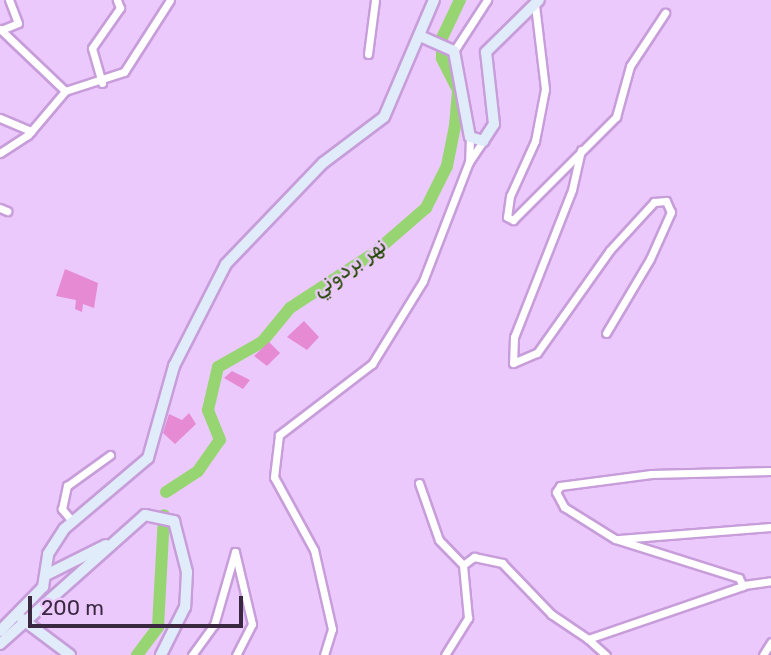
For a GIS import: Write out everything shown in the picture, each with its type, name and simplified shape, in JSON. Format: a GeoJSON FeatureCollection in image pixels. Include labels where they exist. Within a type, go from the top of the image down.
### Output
{"type":"FeatureCollection","features":[{"type":"Feature","properties":{"kind":"street"},"geometry":{"type":"LineString","coordinates":[[9,0],[18,23],[0,29],[65,91]]}},
{"type":"Feature","properties":{"kind":"street"},"geometry":{"type":"LineString","coordinates":[[102,83],[92,48],[120,8],[117,0]]}},
{"type":"Feature","properties":{"kind":"street"},"geometry":{"type":"LineString","coordinates":[[0,153],[31,131],[65,91],[102,83],[124,72],[170,0]]}},
{"type":"Feature","properties":{"kind":"street"},"geometry":{"type":"LineString","coordinates":[[368,54],[375,0]]}},
{"type":"Feature","properties":{"kind":"street"},"geometry":{"type":"LineString","coordinates":[[0,631],[22,619],[46,575],[48,554],[72,521],[125,482],[152,452],[174,366],[226,264],[323,163],[384,117],[434,0]]}},
{"type":"Feature","properties":{"kind":"street"},"geometry":{"type":"LineString","coordinates":[[469,162],[470,136],[450,49],[486,0]]}},
{"type":"Feature","properties":{"kind":"street"},"geometry":{"type":"LineString","coordinates":[[324,655],[332,629],[314,550],[274,477],[279,435],[372,364],[423,281],[469,162],[494,124],[486,52],[537,3]]}},
{"type":"Feature","properties":{"kind":"street"},"geometry":{"type":"LineString","coordinates":[[537,3],[545,89],[507,217],[521,218],[581,150],[616,117],[629,66],[665,13]]}},
{"type":"Feature","properties":{"kind":"street"},"geometry":{"type":"LineString","coordinates":[[420,36],[450,49]]}},
{"type":"Feature","properties":{"kind":"street"},"geometry":{"type":"LineString","coordinates":[[0,118],[31,131]]}},
{"type":"Feature","properties":{"kind":"street"},"geometry":{"type":"LineString","coordinates":[[470,136],[483,141]]}},
{"type":"Feature","properties":{"kind":"street"},"geometry":{"type":"LineString","coordinates":[[581,150],[572,190],[514,337],[513,363],[537,353],[610,250],[654,202],[666,201],[671,212],[655,247],[606,333]]}},
{"type":"Feature","properties":{"kind":"street"},"geometry":{"type":"LineString","coordinates":[[72,521],[62,509],[67,486],[110,455]]}},
{"type":"Feature","properties":{"kind":"street"},"geometry":{"type":"LineString","coordinates":[[744,585],[615,540],[564,507],[556,492],[560,486],[651,474],[771,471]]}},
{"type":"Feature","properties":{"kind":"street"},"geometry":{"type":"LineString","coordinates":[[419,483],[439,540],[463,565],[468,618],[446,654]]}},
{"type":"Feature","properties":{"kind":"street"},"geometry":{"type":"LineString","coordinates":[[0,644],[22,619],[110,544],[136,517],[174,521],[188,593],[161,655]]}},
{"type":"Feature","properties":{"kind":"street"},"geometry":{"type":"LineString","coordinates":[[615,540],[771,527]]}},
{"type":"Feature","properties":{"kind":"street"},"geometry":{"type":"LineString","coordinates":[[46,575],[110,544]]}},
{"type":"Feature","properties":{"kind":"street"},"geometry":{"type":"LineString","coordinates":[[192,655],[215,625],[235,552],[252,624],[236,655]]}},
{"type":"Feature","properties":{"kind":"street"},"geometry":{"type":"LineString","coordinates":[[463,565],[474,557],[502,563],[551,614],[606,655]]}},
{"type":"Feature","properties":{"kind":"street"},"geometry":{"type":"LineString","coordinates":[[588,639],[744,585],[771,581]]}},
{"type":"Feature","properties":{"kind":"street"},"geometry":{"type":"LineString","coordinates":[[22,619],[70,655]]}},
{"type":"Feature","properties":{"kind":"street"},"geometry":{"type":"LineString","coordinates":[[763,655],[771,642]]}},
{"type":"Feature","properties":{"kind":"building"},"geometry":{"type":"Polygon","coordinates":[[[65,269],[98,283],[94,308],[83,304],[82,312],[75,309],[76,300],[56,296],[65,269]]]}},
{"type":"Feature","properties":{"kind":"building"},"geometry":{"type":"Polygon","coordinates":[[[304,321],[319,337],[307,350],[287,337],[304,321]]]}},
{"type":"Feature","properties":{"kind":"building"},"geometry":{"type":"Polygon","coordinates":[[[269,342],[280,353],[267,366],[254,356],[269,342]]]}},
{"type":"Feature","properties":{"kind":"building"},"geometry":{"type":"Polygon","coordinates":[[[232,371],[250,380],[243,389],[224,378],[232,371]]]}},
{"type":"Feature","properties":{"kind":"building"},"geometry":{"type":"Polygon","coordinates":[[[189,413],[196,424],[175,444],[163,433],[169,414],[182,420],[189,413]]]}},
{"type":"Feature","properties":{"kind":"waterway","name":"نهر بردوني"},"geometry":{"type":"LineString","coordinates":[[166,492],[198,471],[220,440],[208,410],[218,367],[262,342],[290,308],[374,253],[426,208],[447,166],[455,126],[458,90],[442,58],[442,38],[460,0]]}},
{"type":"Feature","properties":{"kind":"waterway","name":"نهر بردوني"},"geometry":{"type":"LineString","coordinates":[[137,655],[158,627],[164,515]]}}]}
